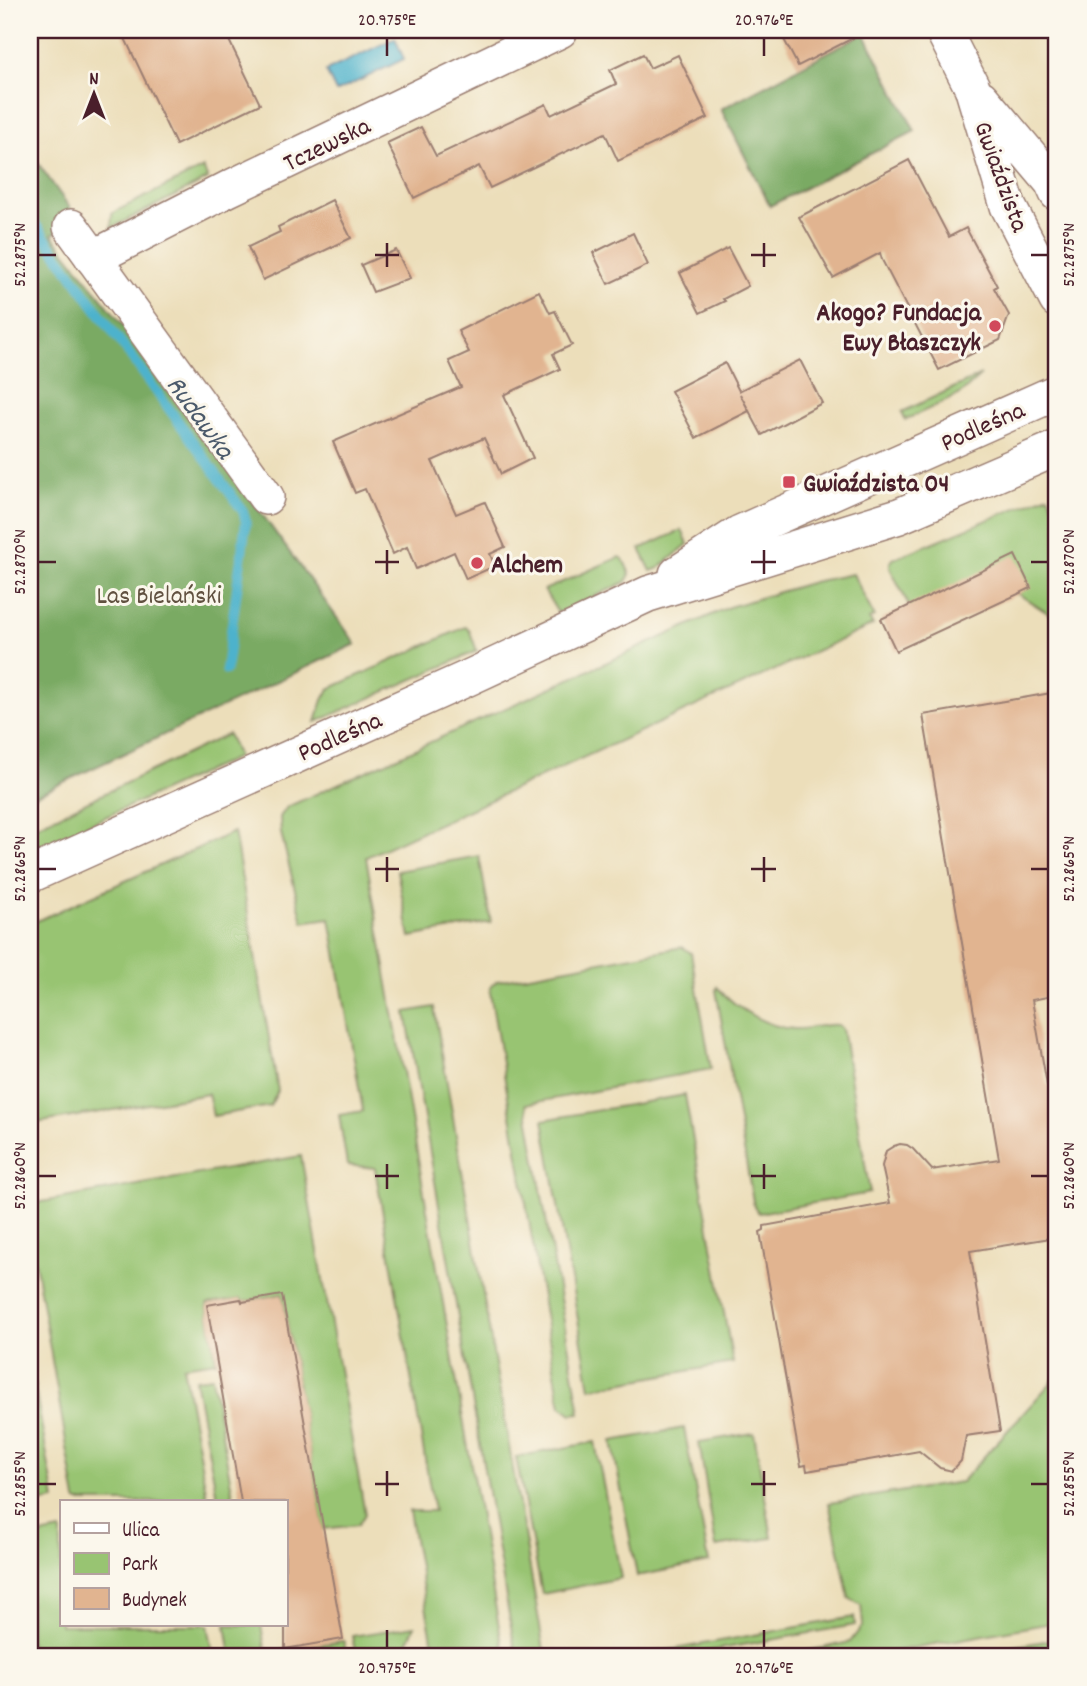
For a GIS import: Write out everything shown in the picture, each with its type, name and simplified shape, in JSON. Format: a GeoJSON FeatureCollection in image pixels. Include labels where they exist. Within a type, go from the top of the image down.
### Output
{"type":"FeatureCollection","features":[{"type":"Feature","properties":{"kind":"street","name":"Tczewska"},"geometry":{"type":"LineString","coordinates":[[93,258],[228,189],[560,30]]}},
{"type":"Feature","properties":{"kind":"street","name":"Gwiaździsta"},"geometry":{"type":"LineString","coordinates":[[943,30],[972,87],[1008,206],[1057,300]]}},
{"type":"Feature","properties":{"kind":"street","name":"Gwiaździsta"},"geometry":{"type":"LineString","coordinates":[[972,87],[1052,182],[1057,193]]}},
{"type":"Feature","properties":{"kind":"street"},"geometry":{"type":"LineString","coordinates":[[71,227],[266,497]]}},
{"type":"Feature","properties":{"kind":"street","name":"Podleśna"},"geometry":{"type":"LineString","coordinates":[[648,594],[740,533],[1057,392]]}},
{"type":"Feature","properties":{"kind":"street","name":"Podleśna"},"geometry":{"type":"LineString","coordinates":[[30,875],[648,594],[899,516],[1057,448]]}},
{"type":"Feature","properties":{"kind":"green space"},"geometry":{"type":"Polygon","coordinates":[[[864,33],[915,131],[770,206],[721,109],[864,33]]]}},
{"type":"Feature","properties":{"kind":"green space","name":"Las Bielański"},"geometry":{"type":"Polygon","coordinates":[[[30,152],[77,218],[52,235],[149,358],[356,644],[30,798],[30,152]]]}},
{"type":"Feature","properties":{"kind":"green space"},"geometry":{"type":"Polygon","coordinates":[[[203,168],[208,179],[111,228],[112,214],[116,211],[203,168]]]}},
{"type":"Feature","properties":{"kind":"green space"},"geometry":{"type":"Polygon","coordinates":[[[981,375],[959,395],[905,420],[902,412],[981,375]]]}},
{"type":"Feature","properties":{"kind":"green space"},"geometry":{"type":"Polygon","coordinates":[[[1048,495],[1057,513],[1057,619],[1018,594],[909,606],[890,568],[893,559],[1048,495]]]}},
{"type":"Feature","properties":{"kind":"green space"},"geometry":{"type":"Polygon","coordinates":[[[682,530],[688,544],[659,568],[651,571],[640,549],[682,530]]]}},
{"type":"Feature","properties":{"kind":"green space"},"geometry":{"type":"Polygon","coordinates":[[[620,557],[630,574],[626,582],[558,613],[544,590],[620,557]]]}},
{"type":"Feature","properties":{"kind":"green space"},"geometry":{"type":"Polygon","coordinates":[[[853,574],[874,616],[869,619],[873,625],[366,857],[504,1656],[435,1656],[409,1511],[434,1511],[375,1168],[347,1165],[339,1115],[363,1111],[330,918],[303,922],[281,833],[280,817],[287,807],[729,607],[813,582],[853,574]]]}},
{"type":"Feature","properties":{"kind":"green space"},"geometry":{"type":"Polygon","coordinates":[[[465,627],[469,629],[477,651],[316,722],[329,689],[465,627]]]}},
{"type":"Feature","properties":{"kind":"green space"},"geometry":{"type":"Polygon","coordinates":[[[228,734],[238,757],[30,851],[30,829],[228,734]]]}},
{"type":"Feature","properties":{"kind":"green space"},"geometry":{"type":"Polygon","coordinates":[[[234,832],[278,1091],[270,1106],[213,1116],[208,1094],[30,1124],[30,924],[234,832]]]}},
{"type":"Feature","properties":{"kind":"green space"},"geometry":{"type":"Polygon","coordinates":[[[479,856],[491,922],[410,937],[397,871],[479,856]]]}},
{"type":"Feature","properties":{"kind":"green space"},"geometry":{"type":"Polygon","coordinates":[[[682,947],[691,953],[711,1069],[526,1104],[580,1413],[572,1414],[561,1406],[558,1391],[491,986],[497,981],[682,947]]]}},
{"type":"Feature","properties":{"kind":"green space"},"geometry":{"type":"Polygon","coordinates":[[[717,987],[742,1009],[772,1025],[800,1029],[838,1025],[842,1029],[870,1193],[759,1213],[754,1207],[717,987]]]}},
{"type":"Feature","properties":{"kind":"green space"},"geometry":{"type":"Polygon","coordinates":[[[434,1007],[545,1656],[516,1656],[406,1012],[434,1007]]]}},
{"type":"Feature","properties":{"kind":"green space"},"geometry":{"type":"Polygon","coordinates":[[[685,1095],[733,1363],[590,1388],[543,1120],[685,1095]]]}},
{"type":"Feature","properties":{"kind":"green space"},"geometry":{"type":"Polygon","coordinates":[[[301,1156],[365,1514],[358,1525],[323,1529],[282,1294],[242,1302],[241,1299],[207,1304],[216,1361],[183,1366],[208,1500],[76,1500],[30,1232],[30,1204],[301,1156]]]}},
{"type":"Feature","properties":{"kind":"green space"},"geometry":{"type":"Polygon","coordinates":[[[30,1361],[55,1500],[30,1505],[30,1361]]]}},
{"type":"Feature","properties":{"kind":"green space"},"geometry":{"type":"Polygon","coordinates":[[[1057,1376],[1057,1622],[868,1656],[784,1656],[850,1642],[863,1625],[861,1605],[849,1598],[829,1503],[961,1482],[1057,1376]]]}},
{"type":"Feature","properties":{"kind":"green space"},"geometry":{"type":"Polygon","coordinates":[[[212,1377],[234,1500],[218,1500],[195,1379],[212,1377]]]}},
{"type":"Feature","properties":{"kind":"green space"},"geometry":{"type":"Polygon","coordinates":[[[684,1428],[709,1562],[637,1576],[612,1441],[684,1428]]]}},
{"type":"Feature","properties":{"kind":"green space"},"geometry":{"type":"Polygon","coordinates":[[[754,1433],[772,1538],[716,1547],[699,1442],[754,1433]]]}},
{"type":"Feature","properties":{"kind":"green space"},"geometry":{"type":"Polygon","coordinates":[[[595,1442],[621,1578],[542,1594],[516,1457],[595,1442]]]}},
{"type":"Feature","properties":{"kind":"green space"},"geometry":{"type":"Polygon","coordinates":[[[60,1531],[60,1626],[208,1626],[214,1656],[30,1656],[30,1537],[60,1531]]]}},
{"type":"Feature","properties":{"kind":"green space"},"geometry":{"type":"Polygon","coordinates":[[[854,1617],[855,1625],[681,1656],[636,1656],[854,1617]]]}},
{"type":"Feature","properties":{"kind":"green space"},"geometry":{"type":"Polygon","coordinates":[[[226,1626],[261,1626],[266,1653],[344,1641],[346,1656],[231,1656],[226,1626]]]}},
{"type":"Feature","properties":{"kind":"green space"},"geometry":{"type":"Polygon","coordinates":[[[415,1626],[405,1648],[356,1656],[352,1636],[415,1626]]]}},
{"type":"Feature","properties":{"kind":"green space"},"geometry":{"type":"Polygon","coordinates":[[[1057,1639],[1057,1656],[958,1656],[1057,1639]]]}},
{"type":"Feature","properties":{"kind":"water"},"geometry":{"type":"Polygon","coordinates":[[[395,38],[404,59],[336,92],[326,71],[395,38]]]}},
{"type":"Feature","properties":{"kind":"building"},"geometry":{"type":"Polygon","coordinates":[[[121,30],[224,30],[260,104],[176,145],[121,30]]]}},
{"type":"Feature","properties":{"kind":"building"},"geometry":{"type":"Polygon","coordinates":[[[779,30],[869,30],[798,66],[779,30]]]}},
{"type":"Feature","properties":{"kind":"building"},"geometry":{"type":"Polygon","coordinates":[[[643,54],[650,68],[678,55],[708,118],[618,161],[605,133],[490,188],[479,166],[414,198],[387,143],[421,127],[436,156],[546,104],[551,115],[616,84],[610,70],[643,54]]]}},
{"type":"Feature","properties":{"kind":"building"},"geometry":{"type":"Polygon","coordinates":[[[909,160],[949,237],[966,228],[1009,315],[1000,340],[939,370],[880,253],[833,278],[799,217],[909,160]]]}},
{"type":"Feature","properties":{"kind":"building"},"geometry":{"type":"Polygon","coordinates":[[[332,200],[351,238],[263,280],[248,247],[280,232],[278,227],[332,200]]]}},
{"type":"Feature","properties":{"kind":"building"},"geometry":{"type":"Polygon","coordinates":[[[633,233],[648,265],[608,284],[593,253],[633,233]]]}},
{"type":"Feature","properties":{"kind":"building"},"geometry":{"type":"Polygon","coordinates":[[[728,248],[748,286],[700,313],[680,273],[728,248]]]}},
{"type":"Feature","properties":{"kind":"building"},"geometry":{"type":"Polygon","coordinates":[[[396,250],[410,278],[373,292],[361,265],[396,250]]]}},
{"type":"Feature","properties":{"kind":"building"},"geometry":{"type":"Polygon","coordinates":[[[539,291],[550,313],[555,311],[572,345],[553,354],[560,369],[504,395],[533,458],[501,474],[484,438],[432,461],[456,514],[485,502],[505,547],[490,554],[495,566],[466,579],[454,552],[416,569],[407,547],[393,554],[365,489],[355,493],[333,442],[461,387],[449,361],[469,352],[458,331],[539,291]]]}},
{"type":"Feature","properties":{"kind":"building"},"geometry":{"type":"Polygon","coordinates":[[[800,360],[822,403],[762,435],[740,394],[749,411],[696,438],[671,391],[725,363],[739,391],[800,360]]]}},
{"type":"Feature","properties":{"kind":"building"},"geometry":{"type":"Polygon","coordinates":[[[1015,555],[1031,588],[896,651],[881,619],[1015,555]]]}},
{"type":"Feature","properties":{"kind":"building"},"geometry":{"type":"Polygon","coordinates":[[[1057,692],[1057,995],[1032,1000],[1047,1085],[1057,1083],[1057,1237],[970,1251],[1000,1431],[966,1436],[961,1461],[952,1471],[940,1468],[919,1451],[807,1471],[806,1465],[801,1466],[760,1232],[764,1230],[764,1226],[890,1203],[882,1166],[886,1151],[900,1144],[913,1149],[932,1170],[999,1159],[923,715],[1057,692]]]}},
{"type":"Feature","properties":{"kind":"building"},"geometry":{"type":"Polygon","coordinates":[[[282,1295],[343,1639],[285,1649],[287,1500],[241,1500],[207,1305],[241,1299],[242,1302],[282,1295]]]}},
{"type":"Feature","properties":{"kind":"waterway","name":"Rudawka"},"geometry":{"type":"LineString","coordinates":[[30,217],[243,511],[246,522],[226,670]]}},
{"type":"Feature","properties":{"kind":"place","name":"Akogo? Fundacja Ewy Błaszczyk"},"geometry":{"type":"Point","coordinates":[995,326]}},
{"type":"Feature","properties":{"kind":"place","name":"Gwiaździsta 04"},"geometry":{"type":"Point","coordinates":[789,482]}},
{"type":"Feature","properties":{"kind":"place","name":"Alchem"},"geometry":{"type":"Point","coordinates":[477,563]}}]}
